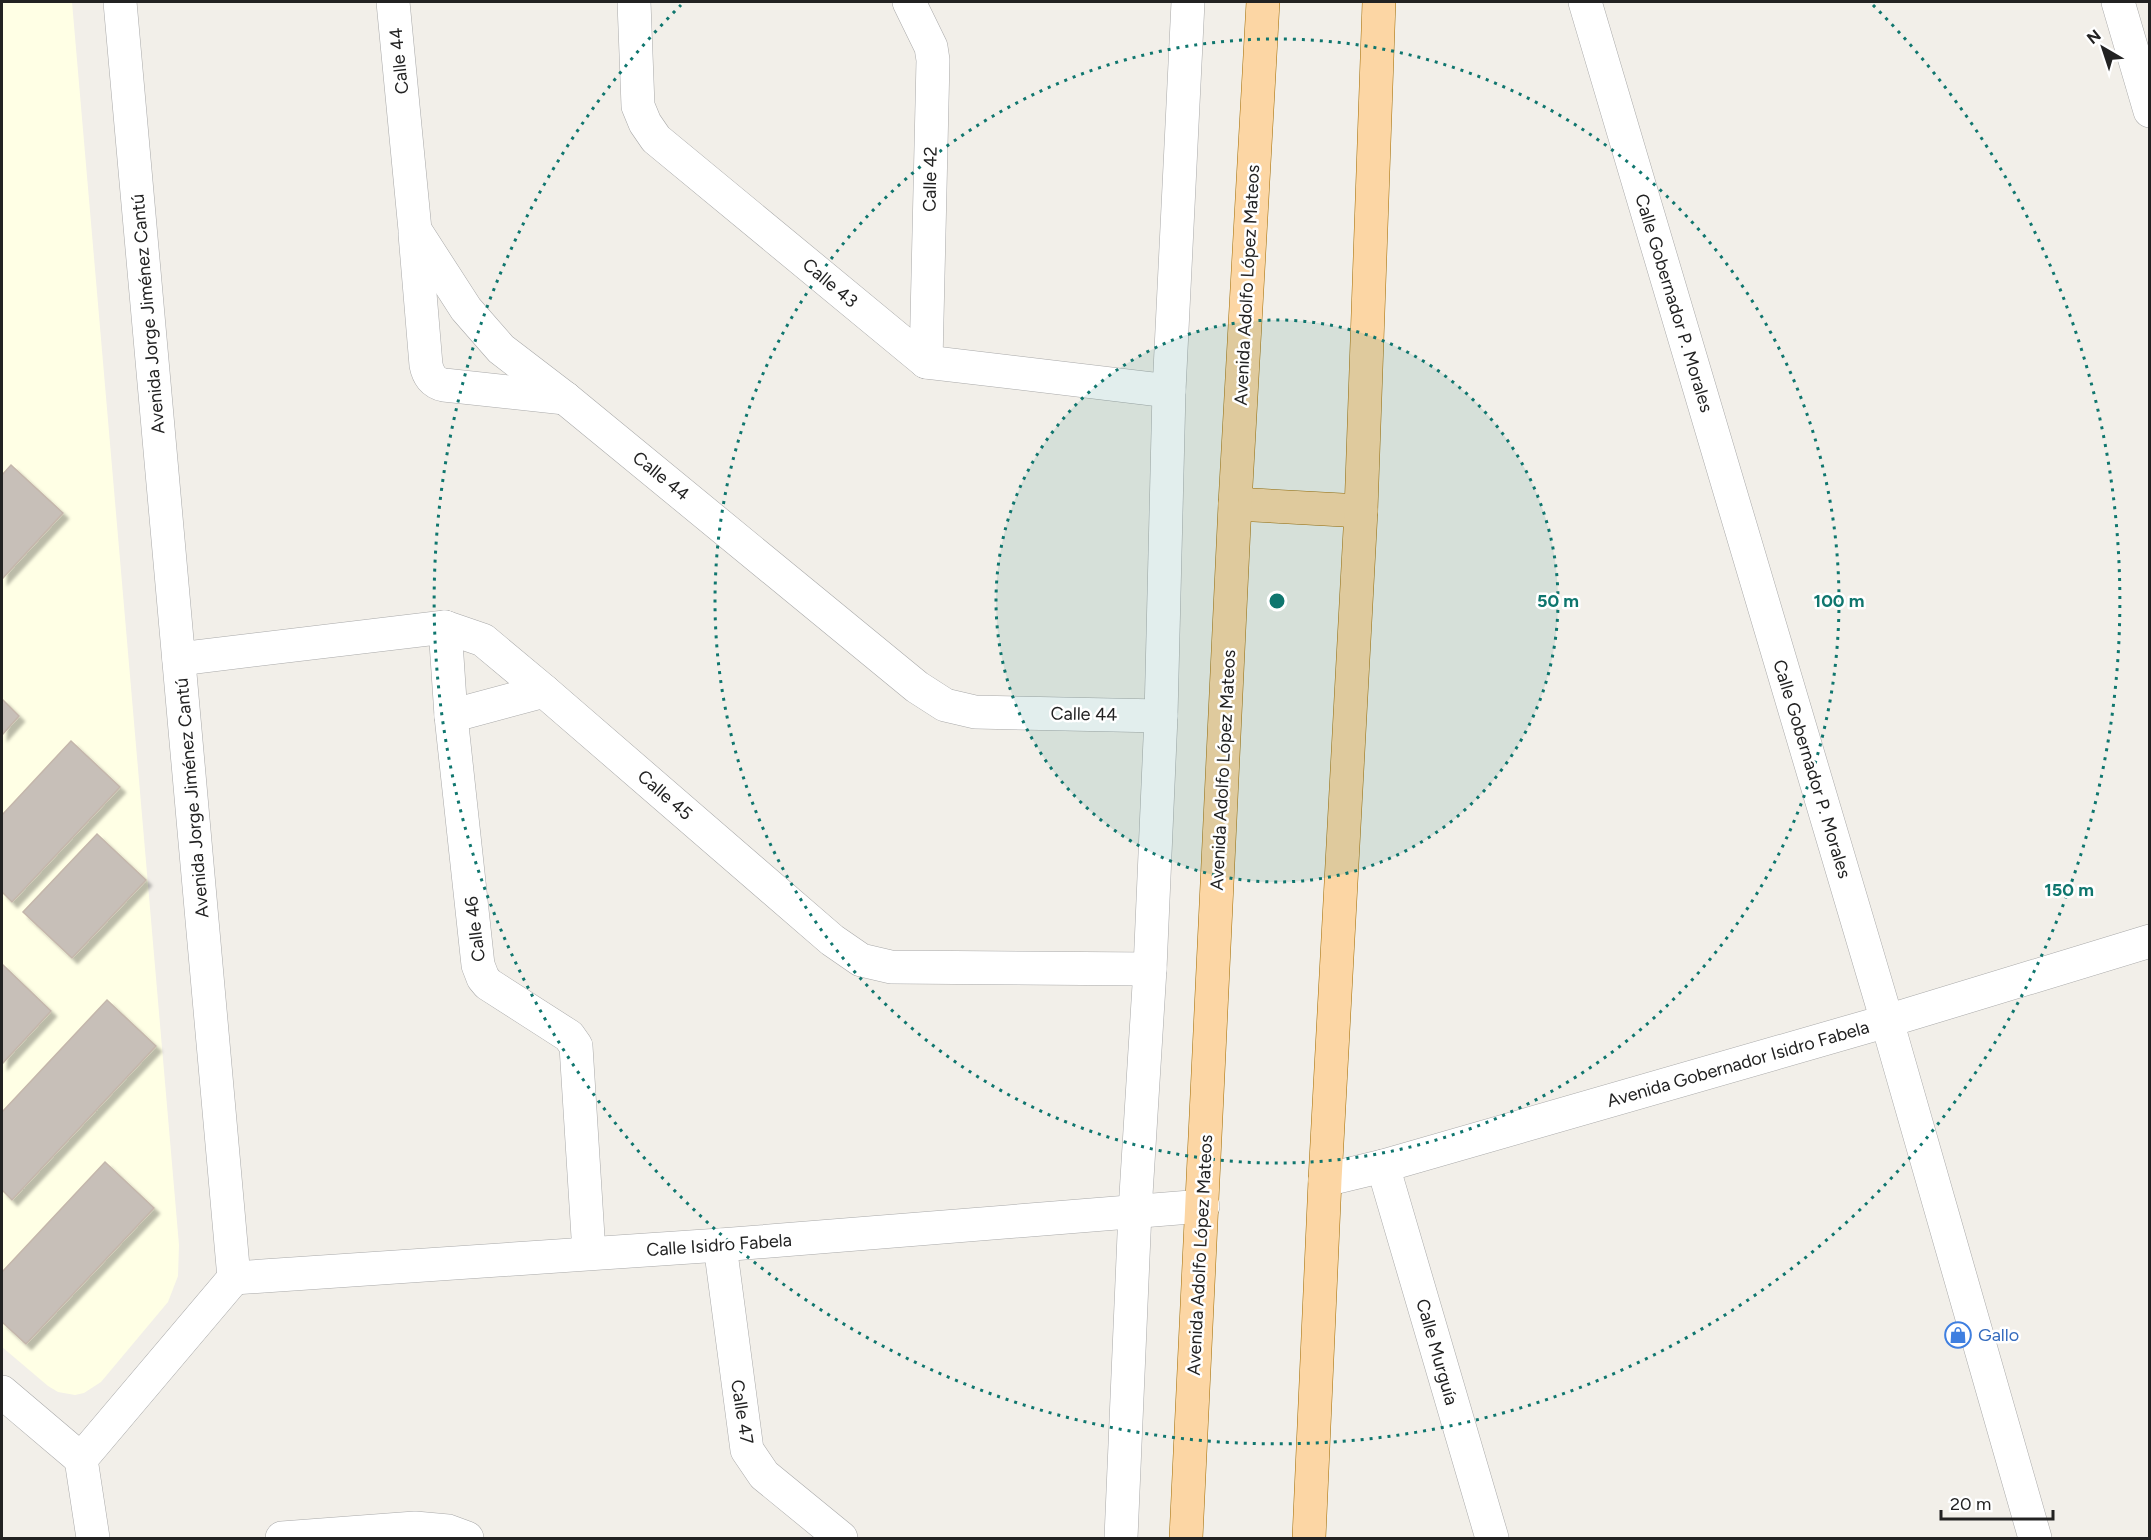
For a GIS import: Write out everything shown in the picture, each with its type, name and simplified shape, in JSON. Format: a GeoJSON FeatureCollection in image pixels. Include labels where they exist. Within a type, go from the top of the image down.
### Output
{"type":"FeatureCollection","features":[{"type":"Feature","properties":{"kind":"main road","name":"Avenida Adolfo López Mateos"},"geometry":{"type":"LineString","coordinates":[[1186,1539],[1235,504],[1263,2]]}},
{"type":"Feature","properties":{"kind":"main road"},"geometry":{"type":"LineString","coordinates":[[1309,1539],[1324,1180],[1361,511],[1379,2]]}},
{"type":"Feature","properties":{"kind":"main road"},"geometry":{"type":"LineString","coordinates":[[1235,504],[1361,511]]}},
{"type":"Feature","properties":{"kind":"street","name":"Avenida Jorge Jiménez Cantú"},"geometry":{"type":"LineString","coordinates":[[120,2],[234,1278]]}},
{"type":"Feature","properties":{"kind":"street","name":"Calle 44"},"geometry":{"type":"LineString","coordinates":[[393,2],[415,230],[466,309],[501,349],[565,398],[917,687],[945,705],[975,712],[1161,716]]}},
{"type":"Feature","properties":{"kind":"street","name":"Calle 43"},"geometry":{"type":"LineString","coordinates":[[634,2],[638,106],[645,123],[656,139],[926,362]]}},
{"type":"Feature","properties":{"kind":"street","name":"Calle 42"},"geometry":{"type":"LineString","coordinates":[[909,2],[931,47],[933,60],[926,362]]}},
{"type":"Feature","properties":{"kind":"street"},"geometry":{"type":"LineString","coordinates":[[1121,1539],[1135,1211],[1150,969],[1161,716],[1169,390],[1188,2]]}},
{"type":"Feature","properties":{"kind":"street","name":"Calle Gobernador P. Morales"},"geometry":{"type":"LineString","coordinates":[[1585,2],[1887,1021],[2036,1539]]}},
{"type":"Feature","properties":{"kind":"street"},"geometry":{"type":"LineString","coordinates":[[2118,2],[2150,111]]}},
{"type":"Feature","properties":{"kind":"street"},"geometry":{"type":"LineString","coordinates":[[415,230],[426,364],[431,379],[437,384],[444,385],[565,398]]}},
{"type":"Feature","properties":{"kind":"street"},"geometry":{"type":"LineString","coordinates":[[926,362],[1169,390]]}},
{"type":"Feature","properties":{"kind":"street","name":"Calle 45"},"geometry":{"type":"LineString","coordinates":[[179,659],[445,627],[483,640],[832,940],[861,960],[891,967],[1150,969]]}},
{"type":"Feature","properties":{"kind":"street","name":"Calle 46"},"geometry":{"type":"LineString","coordinates":[[445,627],[451,716],[480,972],[488,984],[569,1036],[576,1046],[589,1254]]}},
{"type":"Feature","properties":{"kind":"street"},"geometry":{"type":"LineString","coordinates":[[451,716],[544,691]]}},
{"type":"Feature","properties":{"kind":"street","name":"Avenida Gobernador Isidro Fabela"},"geometry":{"type":"LineString","coordinates":[[1324,1180],[1383,1166],[1887,1021],[2150,941]]}},
{"type":"Feature","properties":{"kind":"street","name":"Calle Murguía"},"geometry":{"type":"LineString","coordinates":[[1383,1166],[1492,1539]]}},
{"type":"Feature","properties":{"kind":"street","name":"Calle Isidro Fabela"},"geometry":{"type":"LineString","coordinates":[[234,1278],[720,1245],[1203,1206]]}},
{"type":"Feature","properties":{"kind":"street","name":"Calle 47"},"geometry":{"type":"LineString","coordinates":[[720,1245],[747,1450],[764,1475],[841,1539]]}},
{"type":"Feature","properties":{"kind":"street"},"geometry":{"type":"LineString","coordinates":[[81,1459],[234,1278]]}},
{"type":"Feature","properties":{"kind":"street"},"geometry":{"type":"LineString","coordinates":[[2,1392],[81,1459],[93,1539]]}},
{"type":"Feature","properties":{"kind":"street"},"geometry":{"type":"LineString","coordinates":[[282,1539],[415,1528],[448,1531],[467,1539]]}},
{"type":"Feature","properties":{"kind":"shaded area"},"geometry":{"type":"Polygon","coordinates":[[[2,2],[72,2],[179,1245],[178,1276],[168,1302],[101,1382],[84,1393],[75,1395],[58,1392],[48,1386],[2,1347],[2,2]]]}},
{"type":"Feature","properties":{"kind":"building"},"geometry":{"type":"Polygon","coordinates":[[[11,465],[63,513],[2,579],[2,475],[11,465]]]}},
{"type":"Feature","properties":{"kind":"building"},"geometry":{"type":"Polygon","coordinates":[[[2,699],[19,716],[2,735],[2,699]]]}},
{"type":"Feature","properties":{"kind":"building"},"geometry":{"type":"Polygon","coordinates":[[[71,741],[120,787],[12,902],[2,892],[2,815],[71,741]]]}},
{"type":"Feature","properties":{"kind":"building"},"geometry":{"type":"Polygon","coordinates":[[[97,834],[146,880],[72,958],[23,912],[97,834]]]}},
{"type":"Feature","properties":{"kind":"building"},"geometry":{"type":"Polygon","coordinates":[[[2,964],[51,1011],[2,1064],[2,964]]]}},
{"type":"Feature","properties":{"kind":"building"},"geometry":{"type":"Polygon","coordinates":[[[107,1000],[156,1046],[12,1200],[2,1190],[2,1112],[107,1000]]]}},
{"type":"Feature","properties":{"kind":"building"},"geometry":{"type":"Polygon","coordinates":[[[105,1162],[154,1208],[26,1344],[2,1322],[2,1272],[105,1162]]]}},
{"type":"Feature","properties":{"kind":"place","name":"Gallo"},"geometry":{"type":"Point","coordinates":[1958,1335]}}]}
